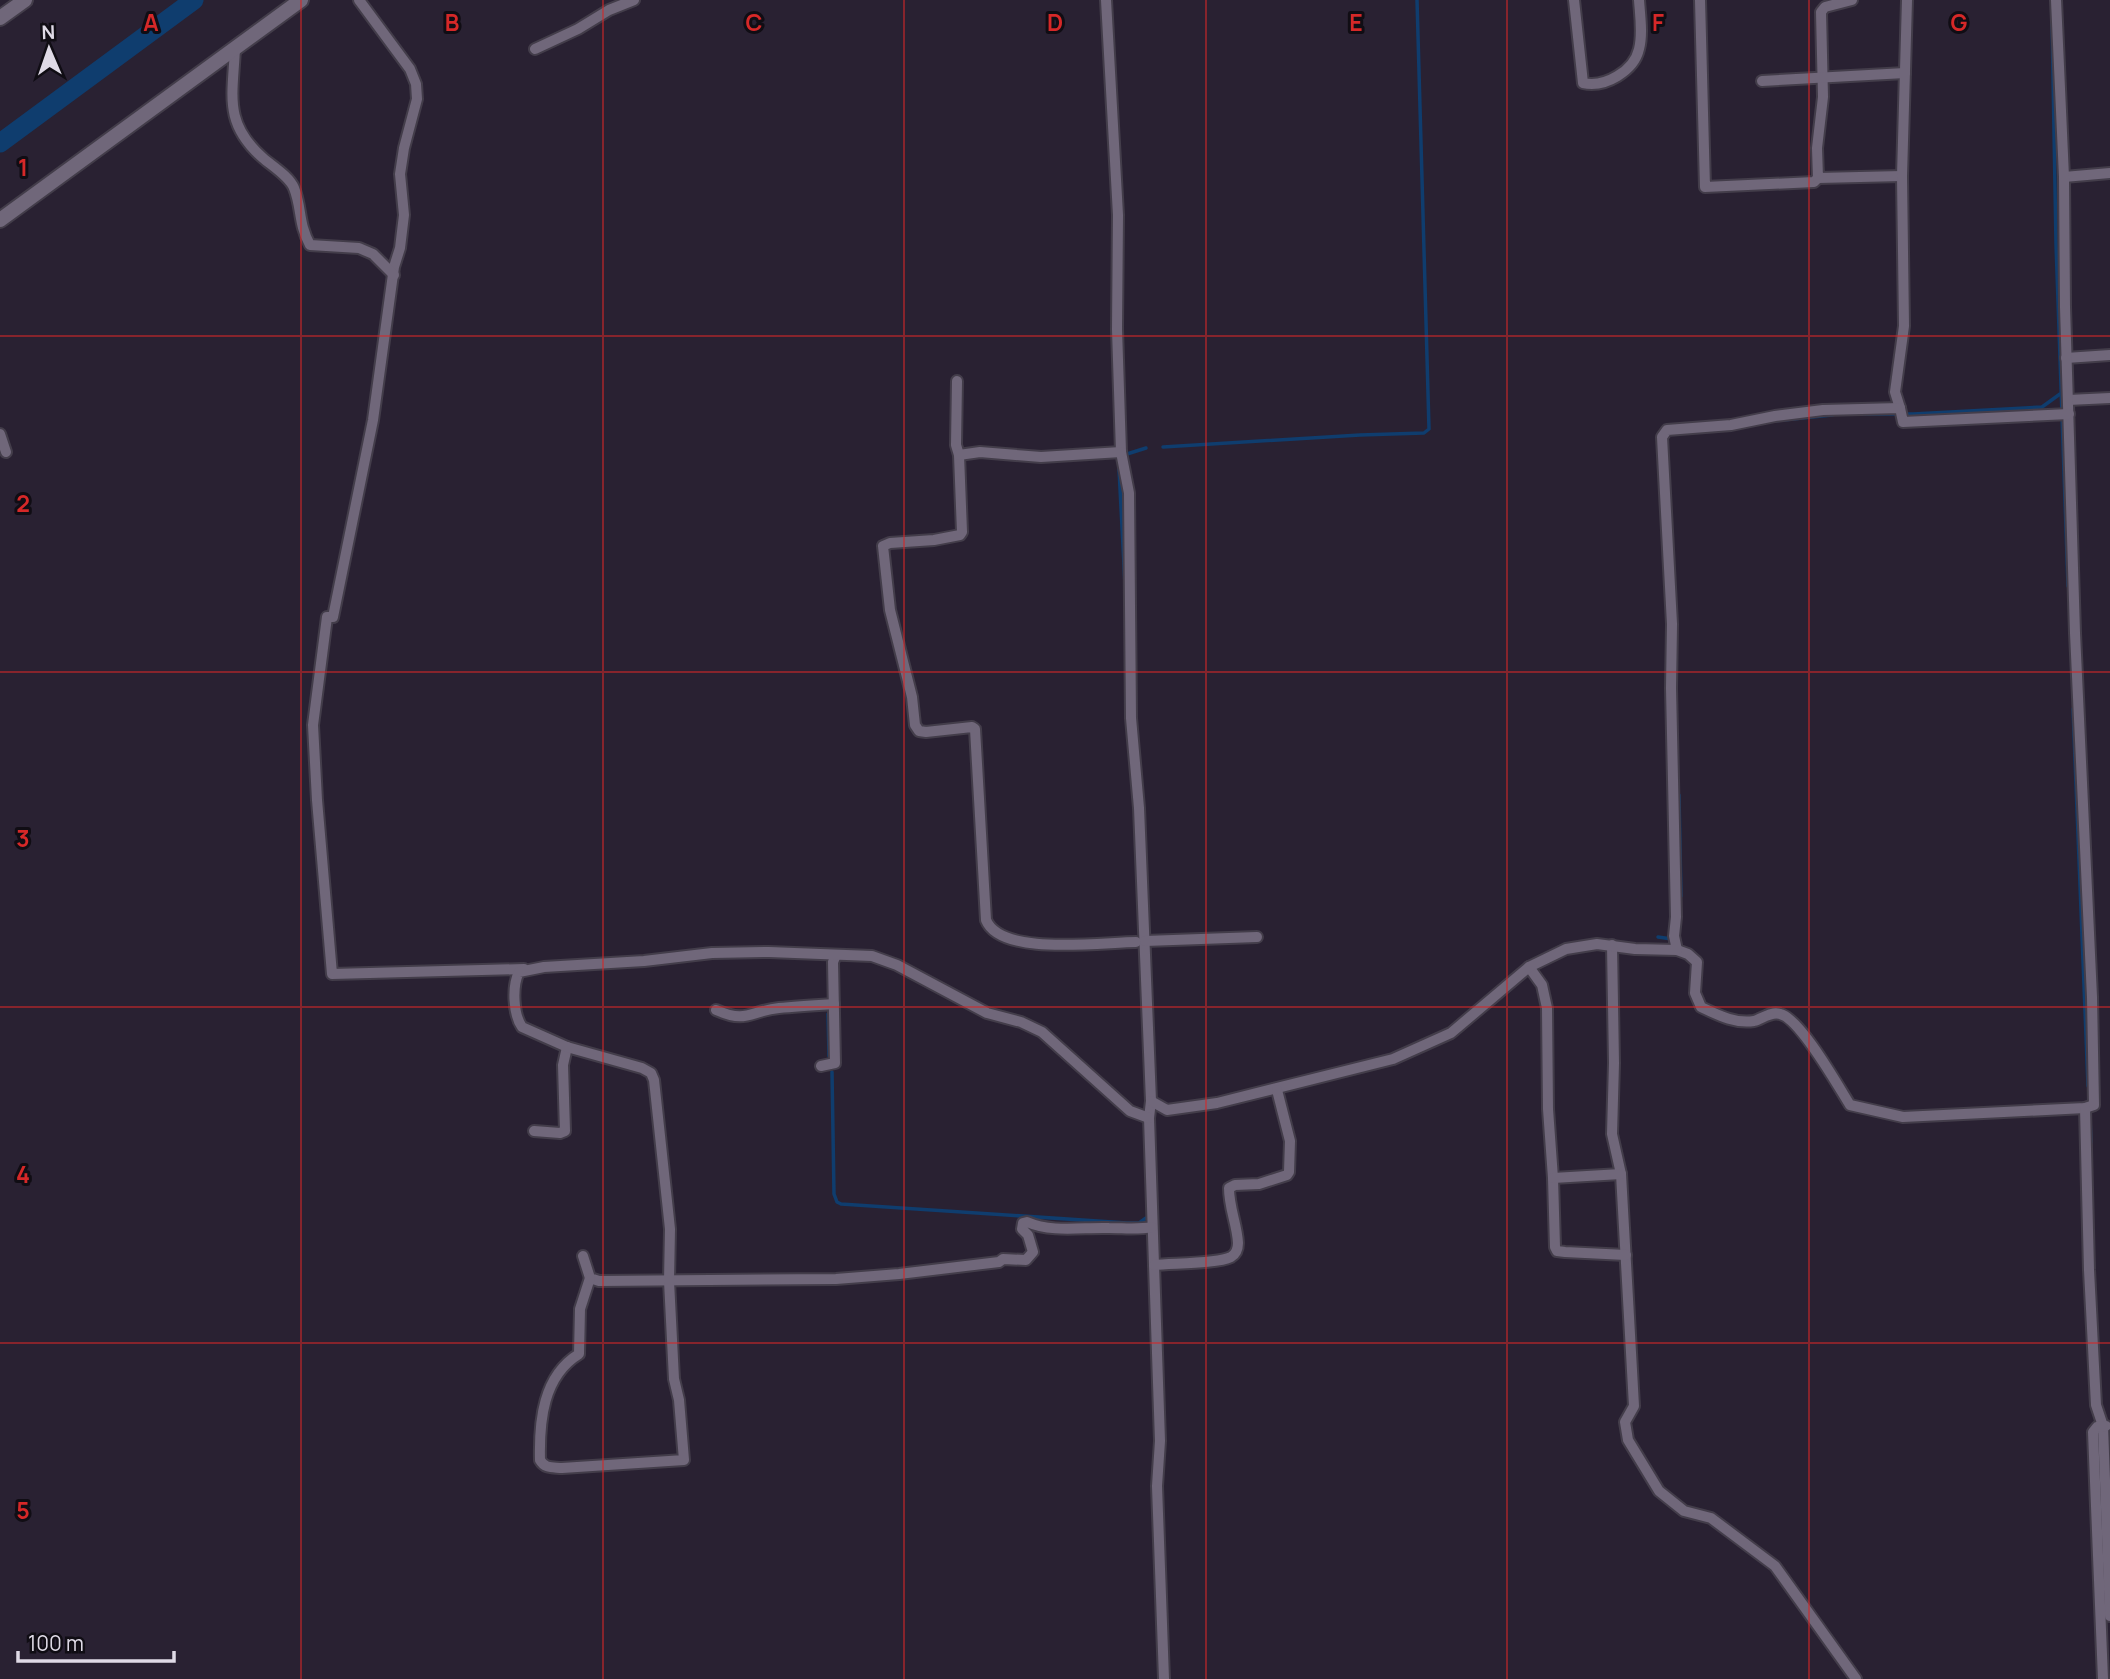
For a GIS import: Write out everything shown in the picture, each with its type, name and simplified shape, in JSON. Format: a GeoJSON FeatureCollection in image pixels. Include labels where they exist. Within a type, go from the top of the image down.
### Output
{"type":"FeatureCollection","features":[{"type":"Feature","properties":{"kind":"street"},"geometry":{"type":"LineString","coordinates":[[0,18],[25,0]]}},
{"type":"Feature","properties":{"kind":"street"},"geometry":{"type":"LineString","coordinates":[[0,220],[301,0]]}},
{"type":"Feature","properties":{"kind":"street"},"geometry":{"type":"LineString","coordinates":[[359,0],[410,69],[416,84],[417,99],[400,173],[404,215],[373,420],[333,617],[327,617],[313,725],[332,974],[529,970],[712,953],[872,956],[897,965],[987,1013],[1041,1032],[1130,1111],[1149,1118]]}},
{"type":"Feature","properties":{"kind":"street"},"geometry":{"type":"LineString","coordinates":[[535,49],[578,29],[609,10],[634,0]]}},
{"type":"Feature","properties":{"kind":"street"},"geometry":{"type":"LineString","coordinates":[[1106,0],[1118,215],[1117,329],[1121,452],[1129,493],[1130,718],[1139,808],[1140,942],[1151,1101],[1149,1118],[1160,1441],[1157,1486],[1164,1679]]}},
{"type":"Feature","properties":{"kind":"street"},"geometry":{"type":"LineString","coordinates":[[1574,0],[1583,83],[1590,85],[1619,77],[1639,53],[1639,0]]}},
{"type":"Feature","properties":{"kind":"street"},"geometry":{"type":"LineString","coordinates":[[1700,0],[1705,187],[1814,182],[1818,178],[1902,176]]}},
{"type":"Feature","properties":{"kind":"street"},"geometry":{"type":"LineString","coordinates":[[1818,178],[1817,148],[1822,117],[1823,77],[1821,12],[1825,7],[1852,0]]}},
{"type":"Feature","properties":{"kind":"street"},"geometry":{"type":"LineString","coordinates":[[1908,0],[1902,176],[1904,326],[1895,392],[1903,422],[2069,414]]}},
{"type":"Feature","properties":{"kind":"street"},"geometry":{"type":"LineString","coordinates":[[2056,0],[2064,177],[2066,358],[2081,786],[2092,997],[2089,1270],[2096,1405],[2106,1426],[2110,1616]]}},
{"type":"Feature","properties":{"kind":"street"},"geometry":{"type":"LineString","coordinates":[[235,48],[232,113],[237,129],[257,153],[294,187],[302,231],[310,245],[359,248],[373,254],[394,275]]}},
{"type":"Feature","properties":{"kind":"street"},"geometry":{"type":"LineString","coordinates":[[1762,81],[1905,73]]}},
{"type":"Feature","properties":{"kind":"street"},"geometry":{"type":"LineString","coordinates":[[2064,177],[2110,173]]}},
{"type":"Feature","properties":{"kind":"street"},"geometry":{"type":"LineString","coordinates":[[2066,358],[2110,355]]}},
{"type":"Feature","properties":{"kind":"street"},"geometry":{"type":"LineString","coordinates":[[957,381],[956,445],[959,455],[962,532],[960,535],[934,540],[890,543],[883,546],[890,610],[912,698],[915,725],[919,731],[926,732],[972,727],[975,729],[982,870],[986,920],[989,927],[1015,942],[1033,944],[1257,937]]}},
{"type":"Feature","properties":{"kind":"street"},"geometry":{"type":"LineString","coordinates":[[2068,400],[2110,398]]}},
{"type":"Feature","properties":{"kind":"street"},"geometry":{"type":"LineString","coordinates":[[1677,950],[1672,624],[1662,438],[1667,430],[1731,425],[1774,416],[1823,410],[1900,408]]}},
{"type":"Feature","properties":{"kind":"street"},"geometry":{"type":"LineString","coordinates":[[0,434],[6,452]]}},
{"type":"Feature","properties":{"kind":"street"},"geometry":{"type":"LineString","coordinates":[[959,455],[990,452],[1041,457],[1121,452]]}},
{"type":"Feature","properties":{"kind":"street"},"geometry":{"type":"LineString","coordinates":[[1151,1101],[1167,1110],[1217,1103],[1393,1059],[1451,1033],[1529,967],[1566,949],[1597,944],[1677,950],[1688,954],[1697,962],[1695,992],[1701,1007],[1728,1019],[1754,1021],[1780,1013],[1794,1022],[1850,1105],[1903,1117],[2089,1107]]}},
{"type":"Feature","properties":{"kind":"street"},"geometry":{"type":"LineString","coordinates":[[1612,945],[1612,1134],[1622,1174],[1634,1406],[1625,1422],[1628,1440],[1659,1491],[1684,1511],[1711,1518],[1775,1566],[1856,1679]]}},
{"type":"Feature","properties":{"kind":"street"},"geometry":{"type":"LineString","coordinates":[[821,1066],[835,1063],[833,962],[836,955]]}},
{"type":"Feature","properties":{"kind":"street"},"geometry":{"type":"LineString","coordinates":[[1529,967],[1542,985],[1548,1008],[1548,1108],[1555,1247],[1558,1251],[1626,1255]]}},
{"type":"Feature","properties":{"kind":"street"},"geometry":{"type":"LineString","coordinates":[[529,970],[519,972],[514,983],[517,1019],[522,1027],[567,1047],[652,1073],[670,1229],[668,1281],[674,1379],[679,1400],[684,1460],[549,1467],[543,1465],[540,1460],[545,1399],[556,1374],[579,1354],[580,1309],[590,1278],[583,1255]]}},
{"type":"Feature","properties":{"kind":"street"},"geometry":{"type":"LineString","coordinates":[[716,1010],[733,1018],[743,1018],[775,1008],[834,1004]]}},
{"type":"Feature","properties":{"kind":"street"},"geometry":{"type":"LineString","coordinates":[[534,1131],[565,1131],[563,1065],[567,1047]]}},
{"type":"Feature","properties":{"kind":"street"},"geometry":{"type":"LineString","coordinates":[[1154,1265],[1218,1260],[1235,1254],[1238,1245],[1229,1202],[1229,1188],[1235,1185],[1258,1184],[1289,1172],[1290,1141],[1277,1090]]}},
{"type":"Feature","properties":{"kind":"street"},"geometry":{"type":"LineString","coordinates":[[1553,1178],[1622,1174]]}},
{"type":"Feature","properties":{"kind":"street"},"geometry":{"type":"LineString","coordinates":[[590,1278],[599,1282],[836,1279],[899,1274],[999,1262],[1003,1259],[1026,1260],[1033,1252],[1028,1236],[1022,1229],[1023,1223],[1027,1222],[1073,1229],[1131,1230],[1153,1227]]}},
{"type":"Feature","properties":{"kind":"street"},"geometry":{"type":"LineString","coordinates":[[2103,1679],[2093,1432],[2096,1427],[2106,1426]]}},
{"type":"Feature","properties":{"kind":"waterway"},"geometry":{"type":"LineString","coordinates":[[0,143],[194,0]]}},
{"type":"Feature","properties":{"kind":"waterway"},"geometry":{"type":"LineString","coordinates":[[1163,447],[1424,433],[1429,429],[1417,0]]}},
{"type":"Feature","properties":{"kind":"waterway"},"geometry":{"type":"LineString","coordinates":[[2052,20],[2056,244],[2068,586]]}},
{"type":"Feature","properties":{"kind":"waterway"},"geometry":{"type":"LineString","coordinates":[[1861,414],[2042,407],[2060,394]]}},
{"type":"Feature","properties":{"kind":"waterway"},"geometry":{"type":"LineString","coordinates":[[1773,421],[1832,415]]}},
{"type":"Feature","properties":{"kind":"waterway"},"geometry":{"type":"LineString","coordinates":[[1127,454],[1146,448]]}},
{"type":"Feature","properties":{"kind":"waterway"},"geometry":{"type":"LineString","coordinates":[[1119,469],[1125,585]]}},
{"type":"Feature","properties":{"kind":"waterway"},"geometry":{"type":"LineString","coordinates":[[2073,709],[2088,1086]]}},
{"type":"Feature","properties":{"kind":"waterway"},"geometry":{"type":"LineString","coordinates":[[1679,795],[1681,896]]}},
{"type":"Feature","properties":{"kind":"waterway"},"geometry":{"type":"LineString","coordinates":[[1658,937],[1672,939]]}},
{"type":"Feature","properties":{"kind":"waterway"},"geometry":{"type":"LineString","coordinates":[[828,1014],[829,1056]]}},
{"type":"Feature","properties":{"kind":"waterway"},"geometry":{"type":"LineString","coordinates":[[832,1072],[834,1194],[837,1202],[841,1204],[1127,1223],[1139,1223],[1146,1218]]}},
{"type":"Feature","properties":{"kind":"waterway"},"geometry":{"type":"LineString","coordinates":[[2090,1118],[2091,1142]]}}]}
